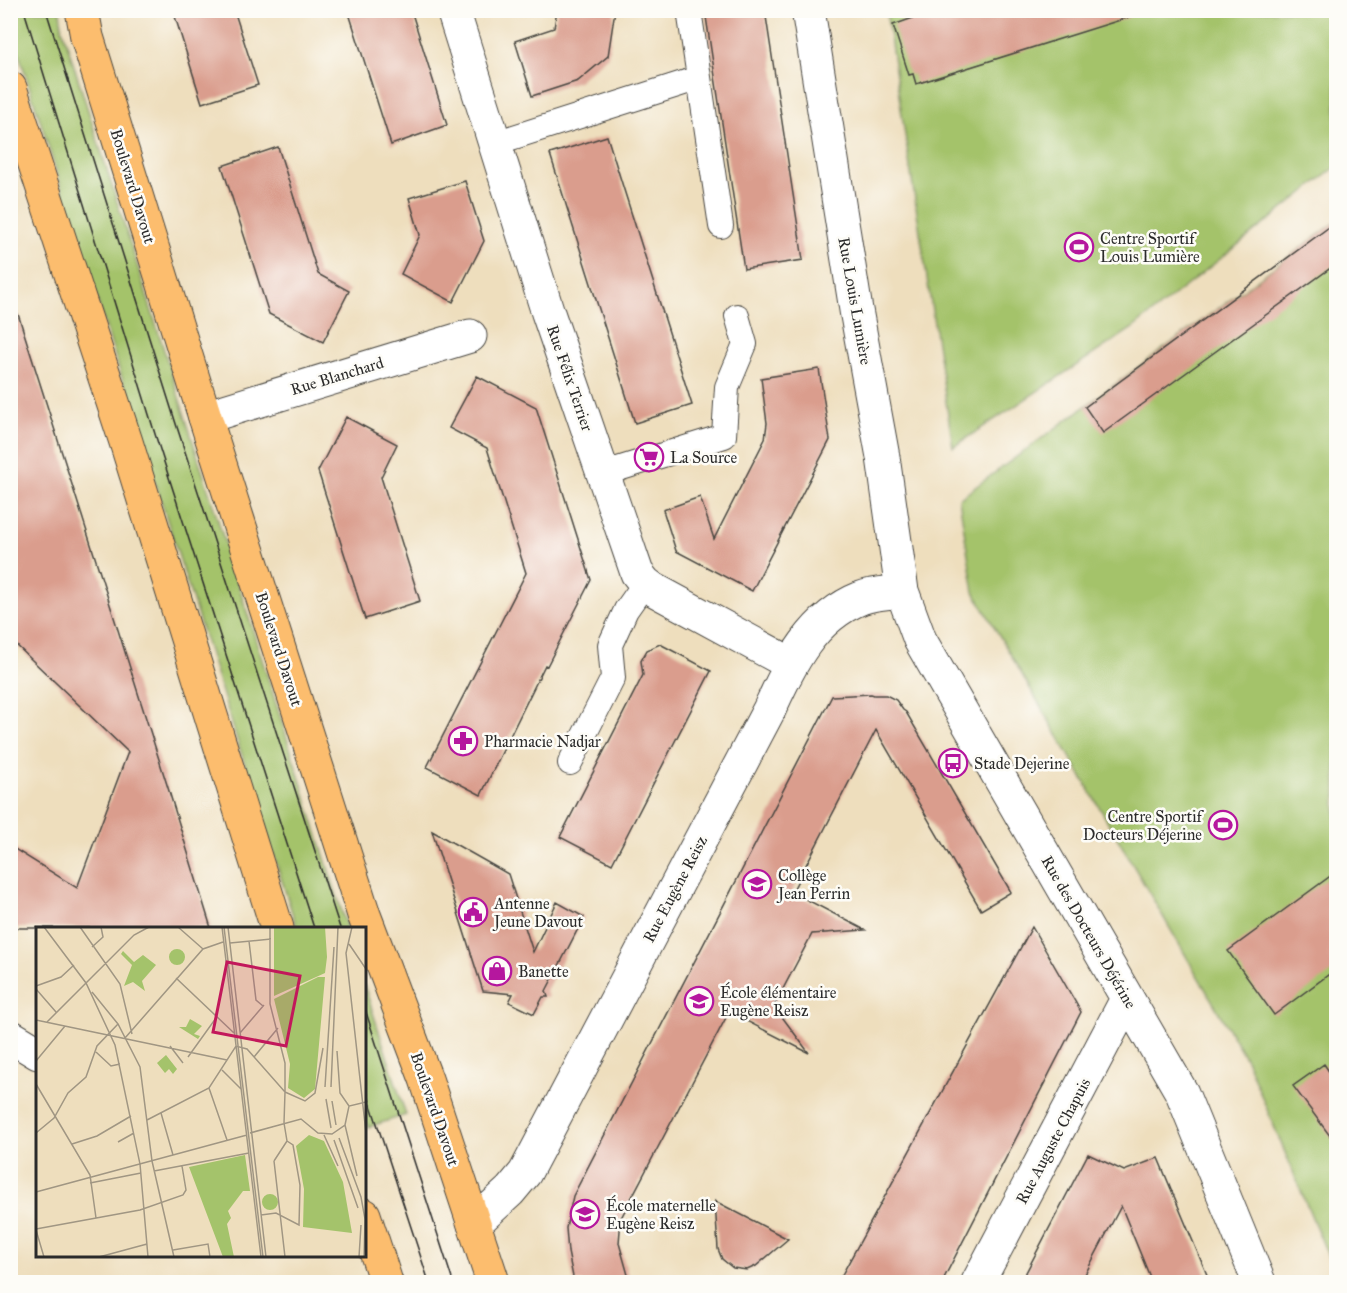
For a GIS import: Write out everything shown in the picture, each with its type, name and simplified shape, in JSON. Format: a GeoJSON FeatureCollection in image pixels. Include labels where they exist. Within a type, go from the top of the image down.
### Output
{"type":"FeatureCollection","features":[{"type":"Feature","properties":{"kind":"main road","name":"Boulevard Davout"},"geometry":{"type":"LineString","coordinates":[[82,10],[87,37],[205,417],[364,915],[426,1079],[493,1282]]}},
{"type":"Feature","properties":{"kind":"main road"},"geometry":{"type":"LineString","coordinates":[[10,88],[126,442],[277,927]]}},
{"type":"Feature","properties":{"kind":"main road"},"geometry":{"type":"LineString","coordinates":[[367,1231],[386,1282]]}},
{"type":"Feature","properties":{"kind":"street","name":"Rue Félix Terrier"},"geometry":{"type":"LineString","coordinates":[[453,10],[548,313],[637,573],[645,583]]}},
{"type":"Feature","properties":{"kind":"street","name":"Rue Louis Lumière"},"geometry":{"type":"LineString","coordinates":[[808,10],[854,298],[883,457],[902,591]]}},
{"type":"Feature","properties":{"kind":"street","name":"Rue Blanchard"},"geometry":{"type":"LineString","coordinates":[[205,417],[470,336]]}},
{"type":"Feature","properties":{"kind":"street"},"geometry":{"type":"LineString","coordinates":[[645,583],[790,664]]}},
{"type":"Feature","properties":{"kind":"street","name":"Rue Eugène Reisz"},"geometry":{"type":"LineString","coordinates":[[474,1224],[510,1191],[525,1173],[769,710],[790,664],[814,630],[843,607],[863,597],[902,591]]}},
{"type":"Feature","properties":{"kind":"street","name":"Rue des Docteurs Déjérine"},"geometry":{"type":"LineString","coordinates":[[902,591],[920,640],[1182,1093],[1258,1282]]}},
{"type":"Feature","properties":{"kind":"street","name":"Rue Auguste Chapuis"},"geometry":{"type":"LineString","coordinates":[[978,1282],[1128,999]]}},
{"type":"Feature","properties":{"kind":"street"},"geometry":{"type":"LineString","coordinates":[[10,1036],[36,1052]]}},
{"type":"Feature","properties":{"kind":"lane"},"geometry":{"type":"LineString","coordinates":[[689,10],[721,226]]}},
{"type":"Feature","properties":{"kind":"lane"},"geometry":{"type":"LineString","coordinates":[[495,143],[699,78]]}},
{"type":"Feature","properties":{"kind":"lane"},"geometry":{"type":"LineString","coordinates":[[602,474],[724,436],[727,387],[744,345],[737,315]]}},
{"type":"Feature","properties":{"kind":"lane"},"geometry":{"type":"LineString","coordinates":[[570,763],[613,678],[610,645],[626,610],[645,583]]}},
{"type":"Feature","properties":{"kind":"green space"},"geometry":{"type":"Polygon","coordinates":[[[10,11],[60,11],[62,28],[347,927],[297,927],[11,32],[10,11]]]}},
{"type":"Feature","properties":{"kind":"green space","name":"Centre Sportif Louis Lumière"},"geometry":{"type":"Polygon","coordinates":[[[886,11],[1336,11],[1336,167],[1133,328],[953,447],[886,11]]]}},
{"type":"Feature","properties":{"kind":"green space","name":"Centre Sportif Docteurs Déjerine"},"geometry":{"type":"Polygon","coordinates":[[[1336,222],[1336,1275],[1246,1059],[974,592],[959,499],[1336,222]]]}},
{"type":"Feature","properties":{"kind":"green space"},"geometry":{"type":"Polygon","coordinates":[[[366,991],[406,1115],[368,1127],[366,1121],[366,991]]]}},
{"type":"Feature","properties":{"kind":"building"},"geometry":{"type":"Polygon","coordinates":[[[173,10],[234,10],[258,85],[202,103],[173,10]]]}},
{"type":"Feature","properties":{"kind":"building"},"geometry":{"type":"Polygon","coordinates":[[[348,10],[411,10],[447,125],[391,145],[348,10]]]}},
{"type":"Feature","properties":{"kind":"building"},"geometry":{"type":"Polygon","coordinates":[[[557,10],[615,10],[608,56],[578,81],[532,96],[515,41],[554,28],[557,10]]]}},
{"type":"Feature","properties":{"kind":"building"},"geometry":{"type":"Polygon","coordinates":[[[705,10],[765,10],[803,260],[744,269],[705,10]]]}},
{"type":"Feature","properties":{"kind":"building"},"geometry":{"type":"Polygon","coordinates":[[[936,10],[1129,10],[1130,17],[916,84],[913,74],[909,75],[893,25],[936,10]]]}},
{"type":"Feature","properties":{"kind":"building"},"geometry":{"type":"Polygon","coordinates":[[[607,136],[692,405],[635,423],[550,154],[607,136]]]}},
{"type":"Feature","properties":{"kind":"building"},"geometry":{"type":"Polygon","coordinates":[[[278,147],[318,274],[349,291],[323,342],[269,314],[222,166],[278,147]]]}},
{"type":"Feature","properties":{"kind":"building"},"geometry":{"type":"Polygon","coordinates":[[[465,181],[484,241],[453,302],[401,274],[420,235],[409,198],[465,181]]]}},
{"type":"Feature","properties":{"kind":"building"},"geometry":{"type":"Polygon","coordinates":[[[1336,222],[1336,264],[1103,433],[1085,407],[1336,222]]]}},
{"type":"Feature","properties":{"kind":"building"},"geometry":{"type":"Polygon","coordinates":[[[18,314],[211,927],[10,928],[10,846],[77,888],[128,752],[10,639],[10,315],[18,314]]]}},
{"type":"Feature","properties":{"kind":"building"},"geometry":{"type":"Polygon","coordinates":[[[819,369],[830,440],[752,591],[676,551],[663,510],[700,497],[714,539],[765,439],[767,423],[761,378],[819,369]]]}},
{"type":"Feature","properties":{"kind":"building"},"geometry":{"type":"Polygon","coordinates":[[[477,376],[536,407],[591,580],[547,666],[545,665],[481,795],[427,767],[526,573],[487,448],[449,428],[477,376]]]}},
{"type":"Feature","properties":{"kind":"building"},"geometry":{"type":"Polygon","coordinates":[[[346,417],[397,444],[381,477],[420,601],[365,619],[318,471],[346,417]]]}},
{"type":"Feature","properties":{"kind":"building"},"geometry":{"type":"Polygon","coordinates":[[[660,644],[711,671],[612,864],[560,837],[643,675],[641,661],[647,650],[660,644]]]}},
{"type":"Feature","properties":{"kind":"building"},"geometry":{"type":"Polygon","coordinates":[[[886,695],[896,700],[906,712],[1011,892],[981,910],[876,730],[792,892],[865,930],[812,934],[774,1006],[809,1053],[729,1012],[621,1218],[619,1243],[630,1282],[574,1282],[566,1228],[573,1196],[832,696],[886,695]]]}},
{"type":"Feature","properties":{"kind":"building"},"geometry":{"type":"Polygon","coordinates":[[[432,831],[508,874],[533,952],[557,902],[584,917],[546,991],[548,997],[543,997],[534,1014],[509,1002],[513,994],[483,991],[432,831]]]}},
{"type":"Feature","properties":{"kind":"building"},"geometry":{"type":"Polygon","coordinates":[[[1336,872],[1336,969],[1274,1015],[1228,951],[1336,872]]]}},
{"type":"Feature","properties":{"kind":"building"},"geometry":{"type":"Polygon","coordinates":[[[1032,927],[1081,1012],[942,1282],[838,1282],[1032,927]]]}},
{"type":"Feature","properties":{"kind":"building"},"geometry":{"type":"Polygon","coordinates":[[[1324,1064],[1336,1082],[1336,1144],[1293,1086],[1324,1064]]]}},
{"type":"Feature","properties":{"kind":"building"},"geometry":{"type":"Polygon","coordinates":[[[1088,1154],[1124,1171],[1158,1158],[1210,1282],[1152,1282],[1121,1206],[1081,1282],[1021,1282],[1088,1154]]]}},
{"type":"Feature","properties":{"kind":"building"},"geometry":{"type":"Polygon","coordinates":[[[715,1201],[788,1239],[756,1266],[747,1270],[733,1268],[722,1259],[718,1249],[715,1201]]]}},
{"type":"Feature","properties":{"kind":"tram line"},"geometry":{"type":"LineString","coordinates":[[24,10],[155,434],[314,927]]}},
{"type":"Feature","properties":{"kind":"tram line"},"geometry":{"type":"LineString","coordinates":[[46,10],[177,427],[340,927]]}},
{"type":"Feature","properties":{"kind":"tram line"},"geometry":{"type":"LineString","coordinates":[[366,1012],[453,1282]]}},
{"type":"Feature","properties":{"kind":"tram line"},"geometry":{"type":"LineString","coordinates":[[366,1090],[429,1282]]}},
{"type":"Feature","properties":{"kind":"place","name":"Centre Sportif Louis Lumière"},"geometry":{"type":"Point","coordinates":[1079,247]}},
{"type":"Feature","properties":{"kind":"place","name":"La Source"},"geometry":{"type":"Point","coordinates":[649,457]}},
{"type":"Feature","properties":{"kind":"place","name":"Pharmacie Nadjar"},"geometry":{"type":"Point","coordinates":[463,741]}},
{"type":"Feature","properties":{"kind":"place","name":"Stade Dejerine"},"geometry":{"type":"Point","coordinates":[953,763]}},
{"type":"Feature","properties":{"kind":"place","name":"Centre Sportif Docteurs Déjerine"},"geometry":{"type":"Point","coordinates":[1223,825]}},
{"type":"Feature","properties":{"kind":"place","name":"Collège Jean Perrin"},"geometry":{"type":"Point","coordinates":[757,884]}},
{"type":"Feature","properties":{"kind":"place","name":"Antenne Jeune Davout"},"geometry":{"type":"Point","coordinates":[473,912]}},
{"type":"Feature","properties":{"kind":"place","name":"Banette"},"geometry":{"type":"Point","coordinates":[497,971]}},
{"type":"Feature","properties":{"kind":"place","name":"École élémentaire Eugène Reisz"},"geometry":{"type":"Point","coordinates":[699,1001]}},
{"type":"Feature","properties":{"kind":"place","name":"École maternelle Eugène Reisz"},"geometry":{"type":"Point","coordinates":[585,1214]}}]}
